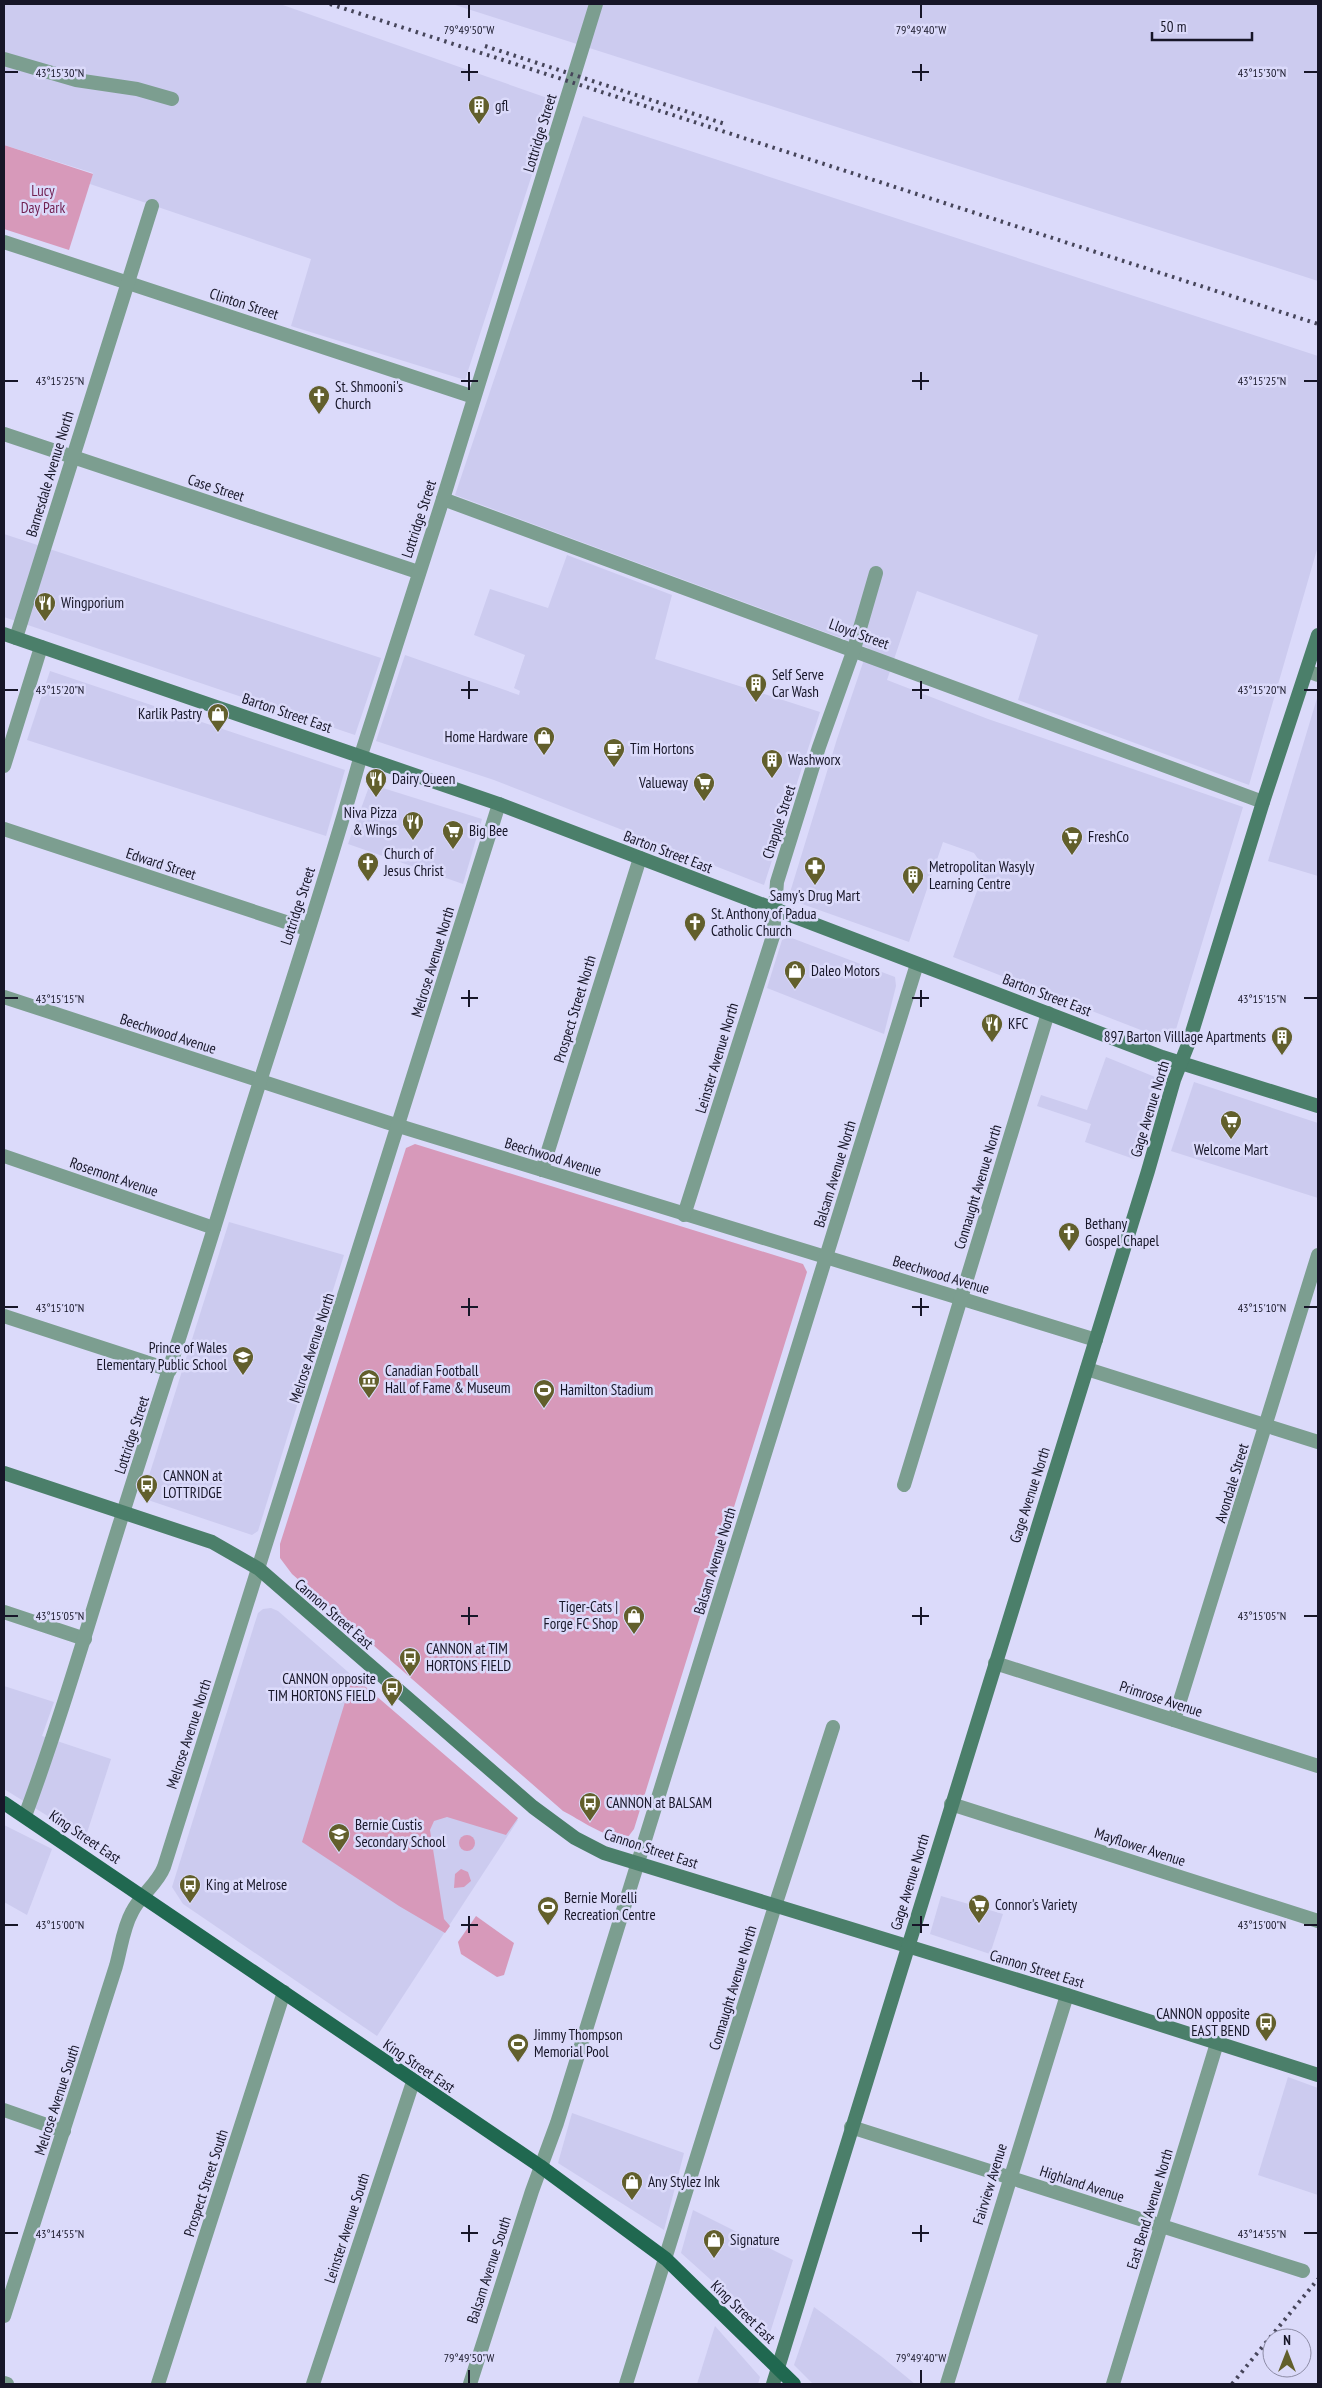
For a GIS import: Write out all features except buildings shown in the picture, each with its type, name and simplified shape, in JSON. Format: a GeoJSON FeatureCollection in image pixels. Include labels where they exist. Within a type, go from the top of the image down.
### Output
{"type":"FeatureCollection","features":[{"type":"Feature","properties":{"kind":"main road","name":"Gage Avenue North"},"geometry":{"type":"LineString","coordinates":[[773,2384],[907,1946],[1263,802],[1312,673],[1318,635]]}},
{"type":"Feature","properties":{"kind":"main road","name":"Barton Street East"},"geometry":{"type":"LineString","coordinates":[[10,636],[499,804],[1181,1064],[1318,1106]]}},
{"type":"Feature","properties":{"kind":"main road","name":"Cannon Street East"},"geometry":{"type":"LineString","coordinates":[[4,1473],[212,1542],[259,1569],[537,1810],[575,1838],[604,1853],[1067,1995],[1318,2075]]}},
{"type":"Feature","properties":{"kind":"main road","name":"King Street East"},"geometry":{"type":"LineString","coordinates":[[4,1802],[413,2082],[540,2166],[666,2259],[794,2384]]}},
{"type":"Feature","properties":{"kind":"street","name":"Lottridge Street"},"geometry":{"type":"LineString","coordinates":[[25,1816],[50,1748],[85,1640],[123,1512],[170,1370],[307,929],[338,838],[360,755],[443,499],[596,4]]}},
{"type":"Feature","properties":{"kind":"street"},"geometry":{"type":"LineString","coordinates":[[4,58],[76,80],[137,89],[172,99]]}},
{"type":"Feature","properties":{"kind":"street","name":"Barnesdale Avenue North"},"geometry":{"type":"LineString","coordinates":[[10,636],[73,457],[152,206]]}},
{"type":"Feature","properties":{"kind":"street","name":"Clinton Street"},"geometry":{"type":"LineString","coordinates":[[4,242],[474,397]]}},
{"type":"Feature","properties":{"kind":"street","name":"Case Street"},"geometry":{"type":"LineString","coordinates":[[4,434],[418,572]]}},
{"type":"Feature","properties":{"kind":"street","name":"Lloyd Street"},"geometry":{"type":"LineString","coordinates":[[443,499],[854,649],[1263,802]]}},
{"type":"Feature","properties":{"kind":"street","name":"Chapple Street"},"geometry":{"type":"LineString","coordinates":[[775,910],[777,882],[819,748],[854,649],[876,573]]}},
{"type":"Feature","properties":{"kind":"street"},"geometry":{"type":"LineString","coordinates":[[4,766],[41,646]]}},
{"type":"Feature","properties":{"kind":"street","name":"Melrose Avenue North"},"geometry":{"type":"LineString","coordinates":[[143,1896],[160,1878],[164,1867],[499,804]]}},
{"type":"Feature","properties":{"kind":"street","name":"Edward Street"},"geometry":{"type":"LineString","coordinates":[[4,829],[307,929]]}},
{"type":"Feature","properties":{"kind":"street","name":"Prospect Street North"},"geometry":{"type":"LineString","coordinates":[[542,1170],[640,858]]}},
{"type":"Feature","properties":{"kind":"street","name":"Leinster Avenue North"},"geometry":{"type":"LineString","coordinates":[[684,1215],[773,936],[775,910]]}},
{"type":"Feature","properties":{"kind":"street","name":"Balsam Avenue North"},"geometry":{"type":"LineString","coordinates":[[540,2166],[558,2123],[917,964]]}},
{"type":"Feature","properties":{"kind":"street","name":"Beechwood Avenue"},"geometry":{"type":"LineString","coordinates":[[4,997],[259,1082],[399,1126],[1096,1340]]}},
{"type":"Feature","properties":{"kind":"street","name":"Connaught Avenue North"},"geometry":{"type":"LineString","coordinates":[[904,1485],[1048,1013]]}},
{"type":"Feature","properties":{"kind":"street","name":"Rosemont Avenue"},"geometry":{"type":"LineString","coordinates":[[4,1156],[214,1228]]}},
{"type":"Feature","properties":{"kind":"street","name":"Avondale Street"},"geometry":{"type":"LineString","coordinates":[[1174,1720],[1267,1426],[1318,1255]]}},
{"type":"Feature","properties":{"kind":"street"},"geometry":{"type":"LineString","coordinates":[[4,1316],[170,1370]]}},
{"type":"Feature","properties":{"kind":"street"},"geometry":{"type":"LineString","coordinates":[[1087,1369],[1318,1442]]}},
{"type":"Feature","properties":{"kind":"street"},"geometry":{"type":"LineString","coordinates":[[4,1612],[85,1640]]}},
{"type":"Feature","properties":{"kind":"street","name":"Primrose Avenue"},"geometry":{"type":"LineString","coordinates":[[995,1663],[1318,1766]]}},
{"type":"Feature","properties":{"kind":"street","name":"Connaught Avenue North"},"geometry":{"type":"LineString","coordinates":[[626,2384],[775,1906],[834,1727]]}},
{"type":"Feature","properties":{"kind":"street","name":"Mayflower Avenue"},"geometry":{"type":"LineString","coordinates":[[951,1804],[1318,1921]]}},
{"type":"Feature","properties":{"kind":"street","name":"Melrose Avenue South"},"geometry":{"type":"LineString","coordinates":[[4,2316],[116,1966],[128,1921],[143,1896]]}},
{"type":"Feature","properties":{"kind":"street","name":"Prospect Street South"},"geometry":{"type":"LineString","coordinates":[[158,2384],[284,1992]]}},
{"type":"Feature","properties":{"kind":"street","name":"Fairview Avenue"},"geometry":{"type":"LineString","coordinates":[[947,2384],[1067,1995]]}},
{"type":"Feature","properties":{"kind":"street","name":"East Bend Avenue North"},"geometry":{"type":"LineString","coordinates":[[1113,2384],[1217,2043]]}},
{"type":"Feature","properties":{"kind":"street","name":"Leinster Avenue South"},"geometry":{"type":"LineString","coordinates":[[314,2384],[413,2082]]}},
{"type":"Feature","properties":{"kind":"street"},"geometry":{"type":"LineString","coordinates":[[4,2110],[64,2131]]}},
{"type":"Feature","properties":{"kind":"street","name":"Highland Avenue"},"geometry":{"type":"LineString","coordinates":[[851,2127],[1303,2271]]}},
{"type":"Feature","properties":{"kind":"street","name":"Balsam Avenue South"},"geometry":{"type":"LineString","coordinates":[[470,2384],[540,2166]]}},
{"type":"Feature","properties":{"kind":"street"},"geometry":{"type":"LineString","coordinates":[[4,2383],[8,2384]]}},
{"type":"Feature","properties":{"kind":"shaded area"},"geometry":{"type":"Polygon","coordinates":[[[4,4],[280,4],[556,101],[465,380],[291,326],[311,259],[90,184],[93,173],[4,145],[4,4]]]}},
{"type":"Feature","properties":{"kind":"shaded area"},"geometry":{"type":"Polygon","coordinates":[[[452,4],[1318,4],[1318,281],[1262,263],[452,4]]]}},
{"type":"Feature","properties":{"kind":"shaded area"},"geometry":{"type":"Polygon","coordinates":[[[583,116],[1318,356],[1318,546],[1249,785],[1018,700],[1038,635],[917,591],[887,680],[988,719],[1243,807],[1174,1036],[1164,1039],[953,957],[985,869],[974,853],[943,842],[909,942],[788,899],[837,739],[868,648],[455,495],[583,116]]]}},
{"type":"Feature","properties":{"kind":"shaded area"},"geometry":{"type":"Polygon","coordinates":[[[4,534],[381,658],[355,735],[4,617],[4,534]]]}},
{"type":"Feature","properties":{"kind":"shaded area"},"geometry":{"type":"Polygon","coordinates":[[[567,555],[672,595],[655,659],[820,712],[764,885],[494,780],[376,741],[405,655],[519,695],[520,691],[514,688],[525,655],[474,635],[490,589],[548,608],[567,555]]]}},
{"type":"Feature","properties":{"kind":"shaded area"},"geometry":{"type":"Polygon","coordinates":[[[50,671],[345,770],[326,836],[27,740],[50,671]]]}},
{"type":"Feature","properties":{"kind":"shaded area"},"geometry":{"type":"Polygon","coordinates":[[[1318,695],[1318,876],[1268,861],[1318,695]]]}},
{"type":"Feature","properties":{"kind":"shaded area"},"geometry":{"type":"Polygon","coordinates":[[[370,784],[482,819],[463,884],[348,844],[370,784]]]}},
{"type":"Feature","properties":{"kind":"shaded area"},"geometry":{"type":"Polygon","coordinates":[[[789,937],[895,977],[896,986],[884,1034],[767,988],[782,940],[789,937]]]}},
{"type":"Feature","properties":{"kind":"shaded area"},"geometry":{"type":"Polygon","coordinates":[[[1106,1057],[1160,1079],[1134,1159],[1085,1142],[1091,1124],[1037,1106],[1041,1095],[1087,1110],[1106,1057]]]}},
{"type":"Feature","properties":{"kind":"shaded area"},"geometry":{"type":"Polygon","coordinates":[[[1194,1082],[1318,1123],[1318,1198],[1171,1151],[1194,1082]]]}},
{"type":"Feature","properties":{"kind":"shaded area","name":"Prince of Wales Elementary Public School"},"geometry":{"type":"Polygon","coordinates":[[[229,1222],[344,1255],[258,1531],[252,1535],[142,1498],[229,1222]]]}},
{"type":"Feature","properties":{"kind":"shaded area","name":"Bernie Custis Secondary School"},"geometry":{"type":"Polygon","coordinates":[[[271,1608],[278,1611],[518,1820],[377,2036],[183,1904],[172,1887],[258,1613],[263,1609],[271,1608]]]}},
{"type":"Feature","properties":{"kind":"shaded area"},"geometry":{"type":"Polygon","coordinates":[[[4,1686],[54,1702],[42,1736],[111,1759],[85,1839],[4,1789],[4,1686]]]}},
{"type":"Feature","properties":{"kind":"shaded area"},"geometry":{"type":"Polygon","coordinates":[[[4,1825],[52,1849],[27,1915],[4,1902],[4,1825]]]}},
{"type":"Feature","properties":{"kind":"shaded area"},"geometry":{"type":"Polygon","coordinates":[[[941,1896],[1003,1914],[990,1954],[930,1934],[941,1896]]]}},
{"type":"Feature","properties":{"kind":"shaded area"},"geometry":{"type":"Polygon","coordinates":[[[1288,2077],[1318,2088],[1318,2195],[1258,2175],[1288,2077]]]}},
{"type":"Feature","properties":{"kind":"shaded area"},"geometry":{"type":"Polygon","coordinates":[[[572,2113],[684,2153],[664,2230],[558,2163],[572,2113]]]}},
{"type":"Feature","properties":{"kind":"shaded area"},"geometry":{"type":"Polygon","coordinates":[[[693,2210],[793,2260],[770,2333],[681,2253],[693,2210]]]}},
{"type":"Feature","properties":{"kind":"shaded area"},"geometry":{"type":"Polygon","coordinates":[[[814,2307],[915,2384],[813,2384],[794,2365],[814,2307]]]}},
{"type":"Feature","properties":{"kind":"shaded area"},"geometry":{"type":"Polygon","coordinates":[[[715,2326],[760,2377],[758,2384],[697,2384],[715,2326]]]}},
{"type":"Feature","properties":{"kind":"green space","name":"Lucy Day Park"},"geometry":{"type":"Polygon","coordinates":[[[4,145],[93,174],[69,250],[4,229],[4,145]]]}},
{"type":"Feature","properties":{"kind":"green space","name":"Hamilton Stadium"},"geometry":{"type":"Polygon","coordinates":[[[415,1144],[803,1264],[807,1272],[634,1829],[628,1837],[620,1837],[603,1832],[563,1811],[292,1574],[280,1558],[280,1544],[406,1148],[415,1144]]]}},
{"type":"Feature","properties":{"kind":"green space"},"geometry":{"type":"Polygon","coordinates":[[[353,1676],[518,1818],[506,1835],[447,1817],[434,1821],[430,1830],[444,1919],[450,1926],[445,1933],[399,1906],[302,1842],[353,1676]]]}},
{"type":"Feature","properties":{"kind":"green space"},"geometry":{"type":"Polygon","coordinates":[[[464,1835],[470,1835],[475,1840],[473,1849],[464,1851],[459,1846],[459,1840],[464,1835]]]}},
{"type":"Feature","properties":{"kind":"green space"},"geometry":{"type":"Polygon","coordinates":[[[461,1869],[468,1872],[471,1881],[464,1887],[454,1888],[455,1874],[461,1869]]]}},
{"type":"Feature","properties":{"kind":"green space"},"geometry":{"type":"Polygon","coordinates":[[[476,1916],[514,1943],[504,1975],[497,1977],[461,1954],[458,1942],[476,1916]]]}},
{"type":"Feature","properties":{"kind":"railway"},"geometry":{"type":"LineString","coordinates":[[330,4],[1318,324]]}},
{"type":"Feature","properties":{"kind":"railway"},"geometry":{"type":"LineString","coordinates":[[485,46],[725,124]]}},
{"type":"Feature","properties":{"kind":"railway"},"geometry":{"type":"LineString","coordinates":[[1232,2384],[1318,2279]]}},
{"type":"Feature","properties":{"kind":"place","name":"gfl"},"geometry":{"type":"Point","coordinates":[479,125]}},
{"type":"Feature","properties":{"kind":"place","name":"St. Shmooni's Church"},"geometry":{"type":"Point","coordinates":[319,415]}},
{"type":"Feature","properties":{"kind":"place","name":"Wingporium"},"geometry":{"type":"Point","coordinates":[45,622]}},
{"type":"Feature","properties":{"kind":"place","name":"Self Serve Car Wash"},"geometry":{"type":"Point","coordinates":[756,703]}},
{"type":"Feature","properties":{"kind":"place","name":"Karlik Pastry"},"geometry":{"type":"Point","coordinates":[218,733]}},
{"type":"Feature","properties":{"kind":"place","name":"Home Hardware"},"geometry":{"type":"Point","coordinates":[544,756]}},
{"type":"Feature","properties":{"kind":"place","name":"Tim Hortons"},"geometry":{"type":"Point","coordinates":[614,768]}},
{"type":"Feature","properties":{"kind":"place","name":"Washworx"},"geometry":{"type":"Point","coordinates":[772,779]}},
{"type":"Feature","properties":{"kind":"place","name":"Dairy Queen"},"geometry":{"type":"Point","coordinates":[376,798]}},
{"type":"Feature","properties":{"kind":"place","name":"Valueway"},"geometry":{"type":"Point","coordinates":[704,802]}},
{"type":"Feature","properties":{"kind":"place","name":"Niva Pizza & Wings"},"geometry":{"type":"Point","coordinates":[413,841]}},
{"type":"Feature","properties":{"kind":"place","name":"Big Bee"},"geometry":{"type":"Point","coordinates":[453,850]}},
{"type":"Feature","properties":{"kind":"place","name":"FreshCo"},"geometry":{"type":"Point","coordinates":[1072,856]}},
{"type":"Feature","properties":{"kind":"place","name":"Church of Jesus Christ"},"geometry":{"type":"Point","coordinates":[368,882]}},
{"type":"Feature","properties":{"kind":"place","name":"Samy's Drug Mart"},"geometry":{"type":"Point","coordinates":[815,886]}},
{"type":"Feature","properties":{"kind":"place","name":"Metropolitan Wasyly Learning Centre"},"geometry":{"type":"Point","coordinates":[913,895]}},
{"type":"Feature","properties":{"kind":"place","name":"St. Anthony of Padua Catholic Church"},"geometry":{"type":"Point","coordinates":[695,942]}},
{"type":"Feature","properties":{"kind":"place","name":"Daleo Motors"},"geometry":{"type":"Point","coordinates":[795,990]}},
{"type":"Feature","properties":{"kind":"place","name":"KFC"},"geometry":{"type":"Point","coordinates":[992,1043]}},
{"type":"Feature","properties":{"kind":"place","name":"897 Barton Villlage Apartments"},"geometry":{"type":"Point","coordinates":[1282,1056]}},
{"type":"Feature","properties":{"kind":"place","name":"Welcome Mart"},"geometry":{"type":"Point","coordinates":[1231,1140]}},
{"type":"Feature","properties":{"kind":"place","name":"Bethany Gospel Chapel"},"geometry":{"type":"Point","coordinates":[1069,1252]}},
{"type":"Feature","properties":{"kind":"place","name":"Prince of Wales Elementary Public School"},"geometry":{"type":"Point","coordinates":[243,1376]}},
{"type":"Feature","properties":{"kind":"place","name":"Canadian Football Hall of Fame & Museum"},"geometry":{"type":"Point","coordinates":[369,1399]}},
{"type":"Feature","properties":{"kind":"place","name":"Hamilton Stadium"},"geometry":{"type":"Point","coordinates":[544,1409]}},
{"type":"Feature","properties":{"kind":"place","name":"CANNON at LOTTRIDGE"},"geometry":{"type":"Point","coordinates":[147,1504]}},
{"type":"Feature","properties":{"kind":"place","name":"Tiger-Cats | Forge FC Shop"},"geometry":{"type":"Point","coordinates":[634,1635]}},
{"type":"Feature","properties":{"kind":"place","name":"CANNON at TIM HORTONS FIELD"},"geometry":{"type":"Point","coordinates":[410,1677]}},
{"type":"Feature","properties":{"kind":"place","name":"CANNON opposite TIM HORTONS FIELD"},"geometry":{"type":"Point","coordinates":[392,1707]}},
{"type":"Feature","properties":{"kind":"place","name":"CANNON at BALSAM"},"geometry":{"type":"Point","coordinates":[590,1822]}},
{"type":"Feature","properties":{"kind":"place","name":"Bernie Custis Secondary School"},"geometry":{"type":"Point","coordinates":[339,1853]}},
{"type":"Feature","properties":{"kind":"place","name":"King at Melrose"},"geometry":{"type":"Point","coordinates":[190,1904]}},
{"type":"Feature","properties":{"kind":"place","name":"Connor's Variety"},"geometry":{"type":"Point","coordinates":[979,1924]}},
{"type":"Feature","properties":{"kind":"place","name":"Bernie Morelli Recreation Centre"},"geometry":{"type":"Point","coordinates":[548,1926]}},
{"type":"Feature","properties":{"kind":"place","name":"CANNON opposite EAST BEND"},"geometry":{"type":"Point","coordinates":[1266,2042]}},
{"type":"Feature","properties":{"kind":"place","name":"Jimmy Thompson Memorial Pool"},"geometry":{"type":"Point","coordinates":[518,2063]}},
{"type":"Feature","properties":{"kind":"place","name":"Any Stylez Ink"},"geometry":{"type":"Point","coordinates":[632,2201]}},
{"type":"Feature","properties":{"kind":"place","name":"Signature"},"geometry":{"type":"Point","coordinates":[714,2259]}}]}
